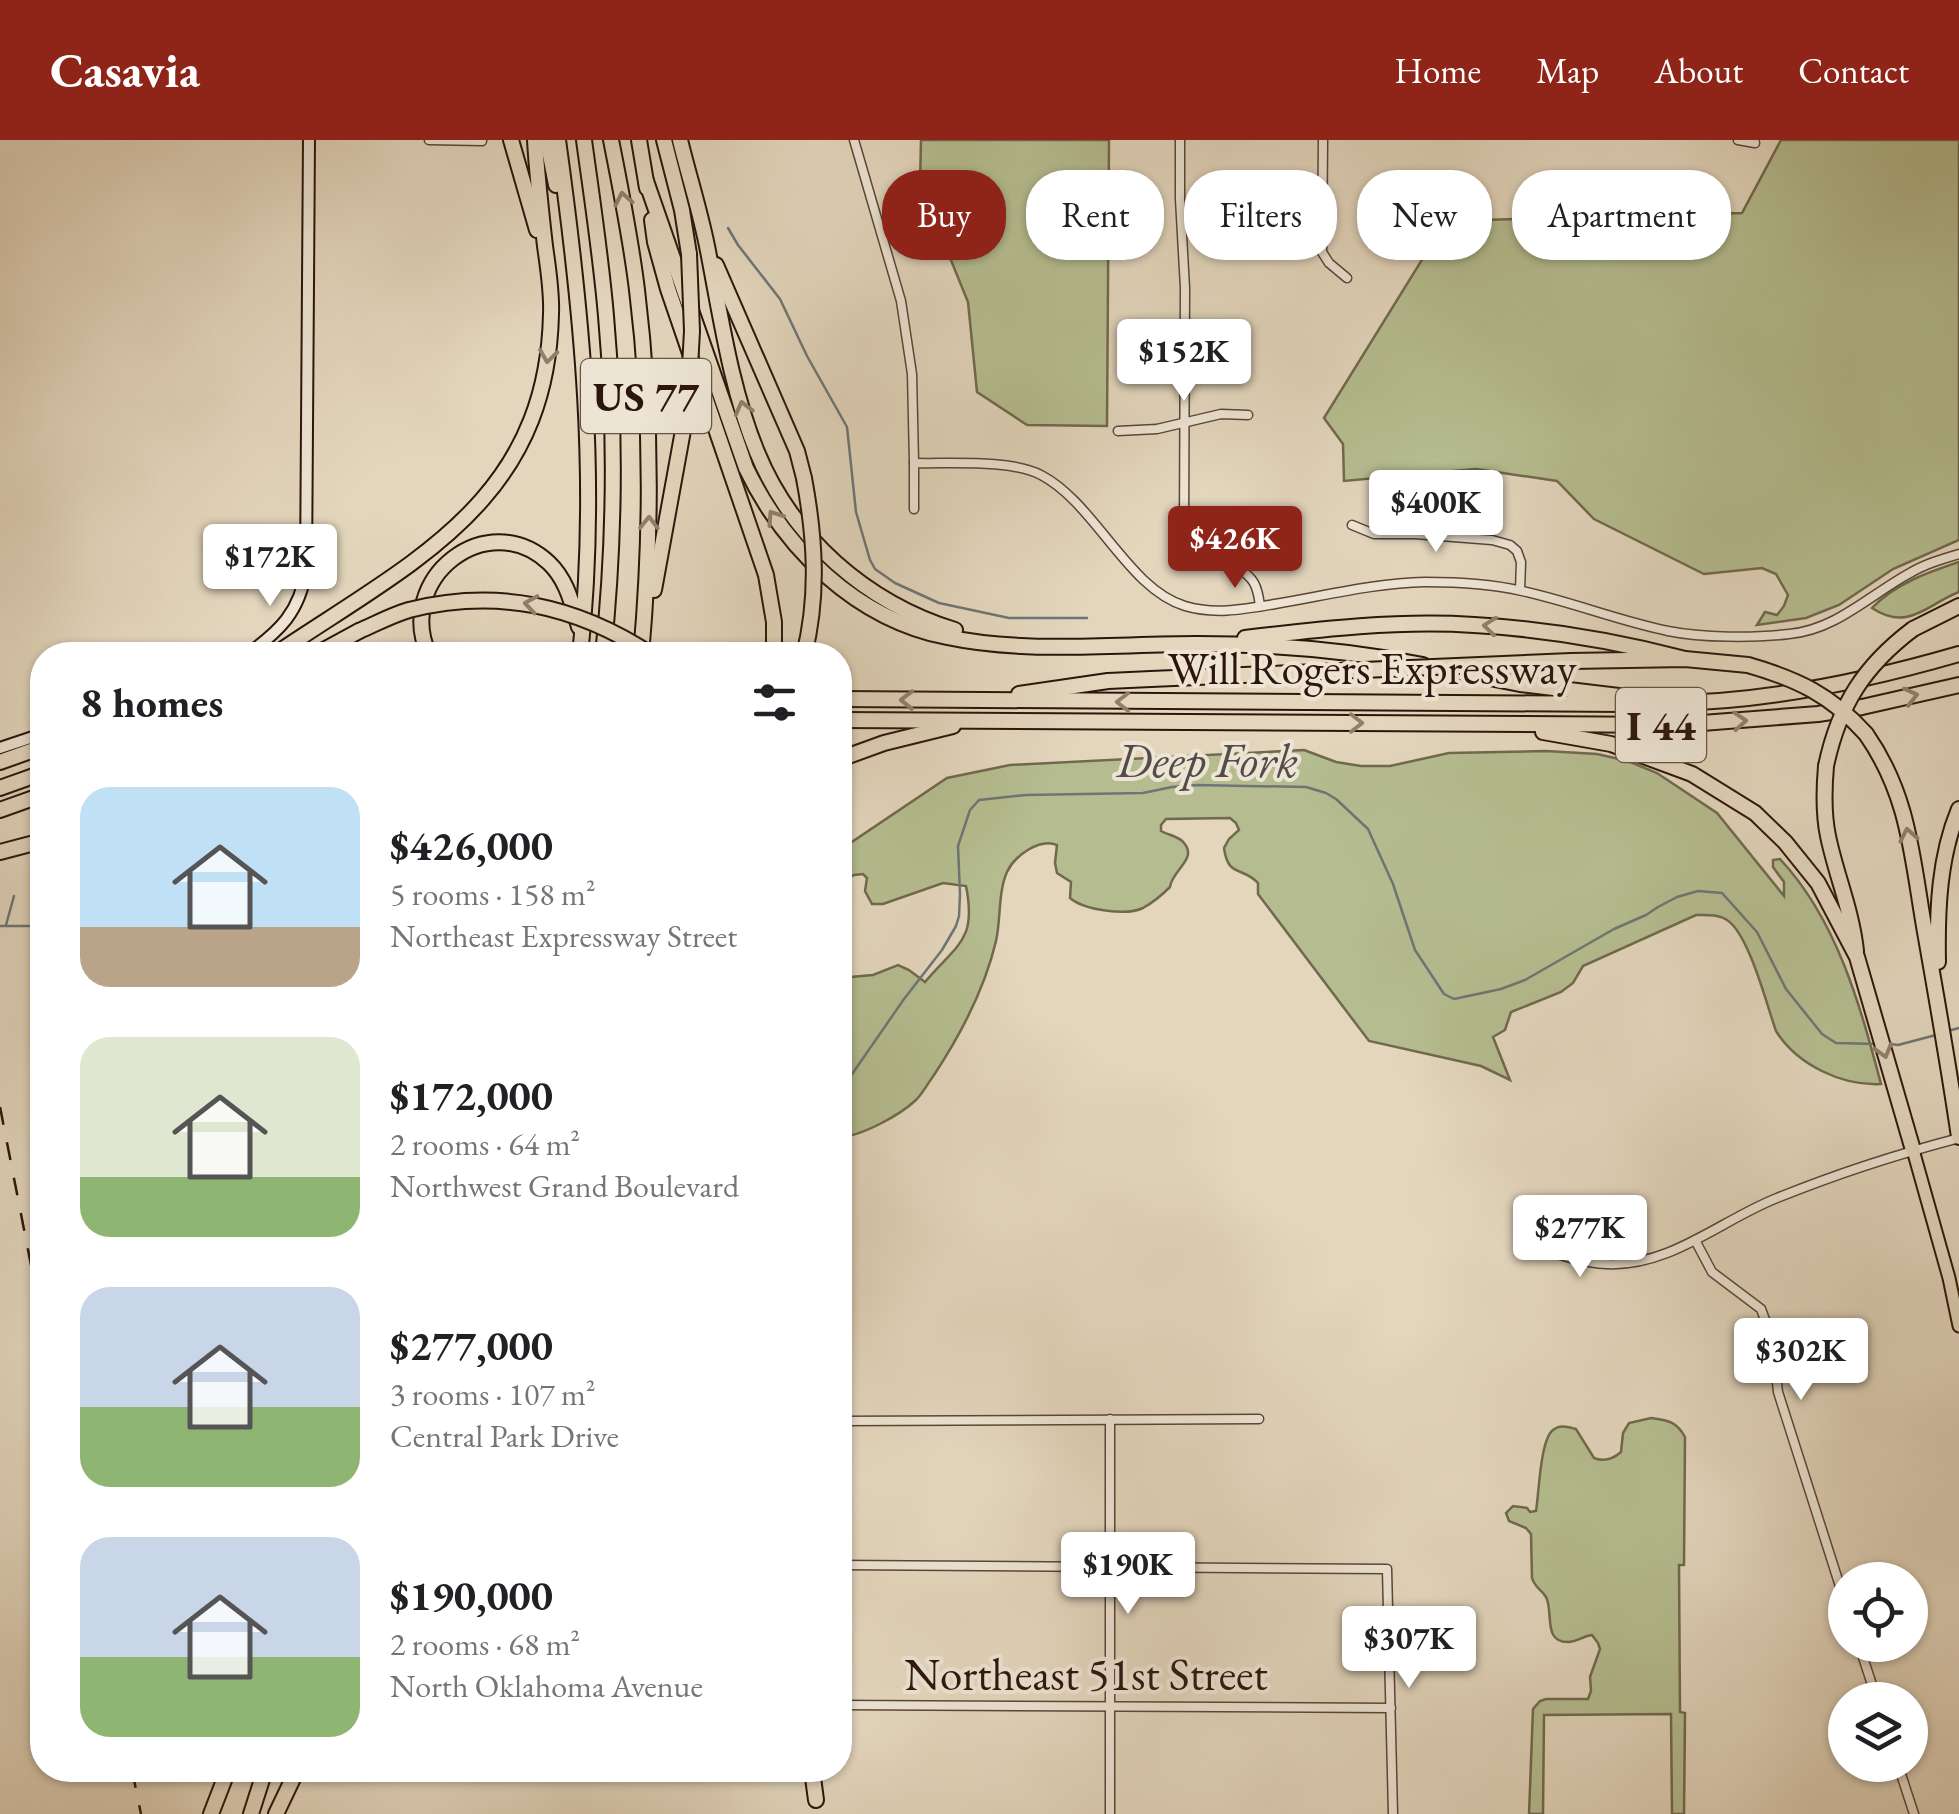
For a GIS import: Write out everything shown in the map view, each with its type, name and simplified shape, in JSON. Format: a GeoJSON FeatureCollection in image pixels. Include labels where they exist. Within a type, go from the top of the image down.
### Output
{"type":"FeatureCollection","features":[{"type":"Feature","properties":{"kind":"highway"},"geometry":{"type":"LineString","coordinates":[[511,140],[546,259]]}},
{"type":"Feature","properties":{"kind":"highway"},"geometry":{"type":"LineString","coordinates":[[293,642],[435,547],[462,523],[489,495],[524,436],[545,376],[552,310],[534,140]]}},
{"type":"Feature","properties":{"kind":"highway"},"geometry":{"type":"LineString","coordinates":[[547,140],[575,264]]}},
{"type":"Feature","properties":{"kind":"highway"},"geometry":{"type":"LineString","coordinates":[[558,140],[582,333],[588,437],[581,642]]}},
{"type":"Feature","properties":{"kind":"highway","name":"US 77"},"geometry":{"type":"LineString","coordinates":[[584,140],[606,313],[612,400],[612,518],[604,642]]}},
{"type":"Feature","properties":{"kind":"highway","name":"US 77"},"geometry":{"type":"LineString","coordinates":[[612,140],[637,288],[646,388],[649,533],[642,642]]}},
{"type":"Feature","properties":{"kind":"highway"},"geometry":{"type":"LineString","coordinates":[[639,140],[655,242],[759,550],[769,586],[774,642]]}},
{"type":"Feature","properties":{"kind":"highway"},"geometry":{"type":"LineString","coordinates":[[644,642],[680,457],[691,349],[689,254],[664,140]]}},
{"type":"Feature","properties":{"kind":"highway"},"geometry":{"type":"LineString","coordinates":[[680,140],[742,407],[757,453],[782,502],[836,564],[873,592],[920,618],[998,644]]}},
{"type":"Feature","properties":{"kind":"highway"},"geometry":{"type":"LineString","coordinates":[[646,180],[746,468],[786,535],[840,587],[881,612],[919,630],[948,638],[998,644],[1200,644],[1335,650],[1520,684],[1678,703]]}},
{"type":"Feature","properties":{"kind":"highway"},"geometry":{"type":"LineString","coordinates":[[707,246],[797,451],[804,478],[813,535],[814,584],[807,642]]}},
{"type":"Feature","properties":{"kind":"highway"},"geometry":{"type":"LineString","coordinates":[[425,642],[420,625],[429,584],[458,554],[485,544],[519,546],[550,564],[568,590],[582,637]]}},
{"type":"Feature","properties":{"kind":"highway"},"geometry":{"type":"LineString","coordinates":[[337,642],[404,611],[476,600],[551,608],[593,622],[632,642]]}},
{"type":"Feature","properties":{"kind":"highway"},"geometry":{"type":"LineString","coordinates":[[1857,958],[1854,928],[1825,819],[1826,766],[1837,726],[1855,689],[1878,659],[1927,620],[1959,606]]}},
{"type":"Feature","properties":{"kind":"highway"},"geometry":{"type":"LineString","coordinates":[[1200,644],[1382,625],[1473,625],[1621,643],[1685,659]]}},
{"type":"Feature","properties":{"kind":"highway","name":"Will Rogers Expressway"},"geometry":{"type":"LineString","coordinates":[[852,699],[1678,703],[1840,683],[1959,654]]}},
{"type":"Feature","properties":{"kind":"highway"},"geometry":{"type":"LineString","coordinates":[[974,701],[1108,681],[1571,661],[1685,659],[1748,666],[1792,678],[1837,706],[1866,734],[1890,775],[1904,812],[1940,1007],[1959,1138]]}},
{"type":"Feature","properties":{"kind":"highway","name":"Will Rogers Expressway"},"geometry":{"type":"LineString","coordinates":[[852,720],[1620,725],[1746,721],[1862,707],[1959,685]]}},
{"type":"Feature","properties":{"kind":"highway"},"geometry":{"type":"LineString","coordinates":[[852,755],[978,721]]}},
{"type":"Feature","properties":{"kind":"highway"},"geometry":{"type":"LineString","coordinates":[[1503,724],[1637,752],[1692,774],[1729,795],[1776,832],[1832,908],[1857,958],[1913,1150]]}},
{"type":"Feature","properties":{"kind":"highway"},"geometry":{"type":"LineString","coordinates":[[0,762],[30,751]]}},
{"type":"Feature","properties":{"kind":"highway"},"geometry":{"type":"LineString","coordinates":[[0,788],[30,777]]}},
{"type":"Feature","properties":{"kind":"highway"},"geometry":{"type":"LineString","coordinates":[[0,810],[30,799]]}},
{"type":"Feature","properties":{"kind":"highway"},"geometry":{"type":"LineString","coordinates":[[1940,1007],[1939,896],[1947,846],[1959,809]]}},
{"type":"Feature","properties":{"kind":"highway"},"geometry":{"type":"LineString","coordinates":[[0,852],[30,845]]}},
{"type":"Feature","properties":{"kind":"highway"},"geometry":{"type":"LineString","coordinates":[[211,1814],[223,1782]]}},
{"type":"Feature","properties":{"kind":"highway"},"geometry":{"type":"LineString","coordinates":[[251,1814],[261,1782]]}},
{"type":"Feature","properties":{"kind":"highway"},"geometry":{"type":"LineString","coordinates":[[276,1814],[291,1782]]}},
{"type":"Feature","properties":{"kind":"highway"},"geometry":{"type":"LineString","coordinates":[[815,1782],[816,1807]]}},
{"type":"Feature","properties":{"kind":"main road"},"geometry":{"type":"LineString","coordinates":[[1913,1150],[1950,1278],[1959,1326]]}},
{"type":"Feature","properties":{"kind":"street"},"geometry":{"type":"LineString","coordinates":[[263,642],[296,608],[306,570],[309,140]]}},
{"type":"Feature","properties":{"kind":"street"},"geometry":{"type":"LineString","coordinates":[[430,140],[482,140]]}},
{"type":"Feature","properties":{"kind":"street"},"geometry":{"type":"LineString","coordinates":[[854,140],[902,300],[912,374],[914,509]]}},
{"type":"Feature","properties":{"kind":"street"},"geometry":{"type":"LineString","coordinates":[[1180,140],[1186,423],[1184,534],[1187,542],[1205,556],[1246,572],[1256,586],[1260,606]]}},
{"type":"Feature","properties":{"kind":"street"},"geometry":{"type":"LineString","coordinates":[[1322,140],[1322,252],[1329,264],[1347,278]]}},
{"type":"Feature","properties":{"kind":"street"},"geometry":{"type":"LineString","coordinates":[[1738,140],[1756,141],[1750,156]]}},
{"type":"Feature","properties":{"kind":"street"},"geometry":{"type":"LineString","coordinates":[[1118,431],[1157,430],[1220,414],[1248,415]]}},
{"type":"Feature","properties":{"kind":"street"},"geometry":{"type":"LineString","coordinates":[[914,463],[1013,466],[1039,474],[1064,491],[1152,589],[1184,606],[1224,612],[1424,582],[1520,590],[1673,632],[1792,634],[1841,616],[1909,573],[1959,554]]}},
{"type":"Feature","properties":{"kind":"street"},"geometry":{"type":"LineString","coordinates":[[1352,525],[1374,534],[1415,534],[1510,545],[1521,562],[1520,590]]}},
{"type":"Feature","properties":{"kind":"street"},"geometry":{"type":"LineString","coordinates":[[0,748],[30,738]]}},
{"type":"Feature","properties":{"kind":"street"},"geometry":{"type":"LineString","coordinates":[[1532,1246],[1581,1262],[1635,1263],[1695,1240],[1774,1199],[1913,1150],[1959,1138]]}},
{"type":"Feature","properties":{"kind":"street"},"geometry":{"type":"LineString","coordinates":[[1695,1240],[1712,1272],[1760,1309],[1774,1354],[1778,1392],[1832,1562]]}},
{"type":"Feature","properties":{"kind":"street"},"geometry":{"type":"LineString","coordinates":[[1110,1420],[1110,1814]]}},
{"type":"Feature","properties":{"kind":"street"},"geometry":{"type":"LineString","coordinates":[[852,1422],[1259,1420]]}},
{"type":"Feature","properties":{"kind":"street"},"geometry":{"type":"LineString","coordinates":[[852,1565],[1387,1568],[1393,1814]]}},
{"type":"Feature","properties":{"kind":"street","name":"Northeast 51st Street"},"geometry":{"type":"LineString","coordinates":[[852,1705],[1391,1708]]}},
{"type":"Feature","properties":{"kind":"street"},"geometry":{"type":"LineString","coordinates":[[1904,1782],[1914,1814]]}},
{"type":"Feature","properties":{"kind":"green space"},"geometry":{"type":"Polygon","coordinates":[[[921,140],[1109,140],[1109,170],[1026,170],[1026,260],[1108,260],[1107,426],[1027,425],[977,392],[968,302],[951,260],[1006,260],[1006,170],[920,170],[921,140]]]}},
{"type":"Feature","properties":{"kind":"green space"},"geometry":{"type":"Polygon","coordinates":[[[1781,140],[1959,140],[1959,540],[1893,569],[1839,605],[1806,618],[1757,625],[1765,612],[1777,615],[1784,606],[1788,595],[1776,574],[1762,568],[1704,574],[1594,519],[1557,481],[1476,469],[1344,481],[1343,444],[1324,418],[1422,260],[1492,260],[1492,220],[1512,219],[1512,260],[1731,260],[1731,213],[1742,213],[1781,140]]]}},
{"type":"Feature","properties":{"kind":"green space"},"geometry":{"type":"Polygon","coordinates":[[[1959,562],[1959,592],[1907,617],[1885,615],[1872,608],[1901,586],[1959,562]]]}},
{"type":"Feature","properties":{"kind":"green space"},"geometry":{"type":"Polygon","coordinates":[[[1304,750],[1361,766],[1390,766],[1449,753],[1546,751],[1597,754],[1628,761],[1657,773],[1717,813],[1784,896],[1784,882],[1773,867],[1773,860],[1780,859],[1800,883],[1844,965],[1881,1084],[1836,1077],[1808,1063],[1785,1043],[1776,1031],[1743,940],[1727,920],[1712,915],[1696,915],[1583,966],[1573,983],[1561,992],[1511,1012],[1505,1030],[1493,1037],[1510,1080],[1481,1066],[1369,1041],[1258,894],[1258,883],[1229,864],[1224,848],[1239,830],[1236,823],[1230,818],[1166,819],[1161,831],[1182,841],[1188,854],[1170,887],[1136,910],[1095,909],[1070,898],[1071,882],[1057,873],[1057,845],[1036,846],[1016,860],[1004,880],[996,941],[985,976],[944,1059],[909,1106],[852,1135],[852,977],[873,975],[898,965],[925,982],[962,940],[969,904],[966,886],[943,883],[883,904],[872,904],[865,891],[867,878],[863,874],[852,876],[852,842],[947,778],[1010,765],[1304,750]]]}},
{"type":"Feature","properties":{"kind":"green space"},"geometry":{"type":"Polygon","coordinates":[[[1651,1418],[1671,1423],[1685,1437],[1684,1565],[1679,1565],[1680,1712],[1685,1713],[1684,1814],[1672,1814],[1671,1714],[1544,1715],[1543,1814],[1529,1814],[1533,1709],[1546,1699],[1588,1699],[1590,1677],[1600,1649],[1592,1635],[1569,1642],[1555,1638],[1546,1597],[1532,1578],[1531,1534],[1509,1521],[1506,1513],[1513,1506],[1536,1511],[1545,1444],[1556,1428],[1576,1429],[1594,1458],[1605,1460],[1621,1452],[1623,1433],[1629,1423],[1651,1418]]]}},
{"type":"Feature","properties":{"kind":"waterway"},"geometry":{"type":"LineString","coordinates":[[728,228],[780,299],[847,427],[856,512],[875,569],[939,603],[1009,618],[1087,618]]}},
{"type":"Feature","properties":{"kind":"waterway","name":"Deep Fork"},"geometry":{"type":"LineString","coordinates":[[852,1074],[956,926],[960,894],[958,846],[970,810],[979,800],[1143,793],[1197,785],[1306,787],[1336,799],[1368,829],[1393,884],[1415,950],[1444,994],[1454,999],[1525,980],[1677,897],[1698,891],[1722,893],[1757,932],[1786,989],[1822,1034],[1836,1043],[1877,1044]]}},
{"type":"Feature","properties":{"kind":"waterway"},"geometry":{"type":"LineString","coordinates":[[6,925],[14,896]]}},
{"type":"Feature","properties":{"kind":"waterway","name":"Deep Fork"},"geometry":{"type":"LineString","coordinates":[[0,926],[30,926]]}},
{"type":"Feature","properties":{"kind":"waterway","name":"Deep Fork"},"geometry":{"type":"LineString","coordinates":[[1948,1031],[1959,1028]]}},
{"type":"Feature","properties":{"kind":"waterway","name":"Deep Fork"},"geometry":{"type":"LineString","coordinates":[[1890,1044],[1936,1035]]}},
{"type":"Feature","properties":{"kind":"railway"},"geometry":{"type":"LineString","coordinates":[[0,1107],[30,1260]]}},
{"type":"Feature","properties":{"kind":"railway"},"geometry":{"type":"LineString","coordinates":[[134,1782],[141,1814]]}}]}
